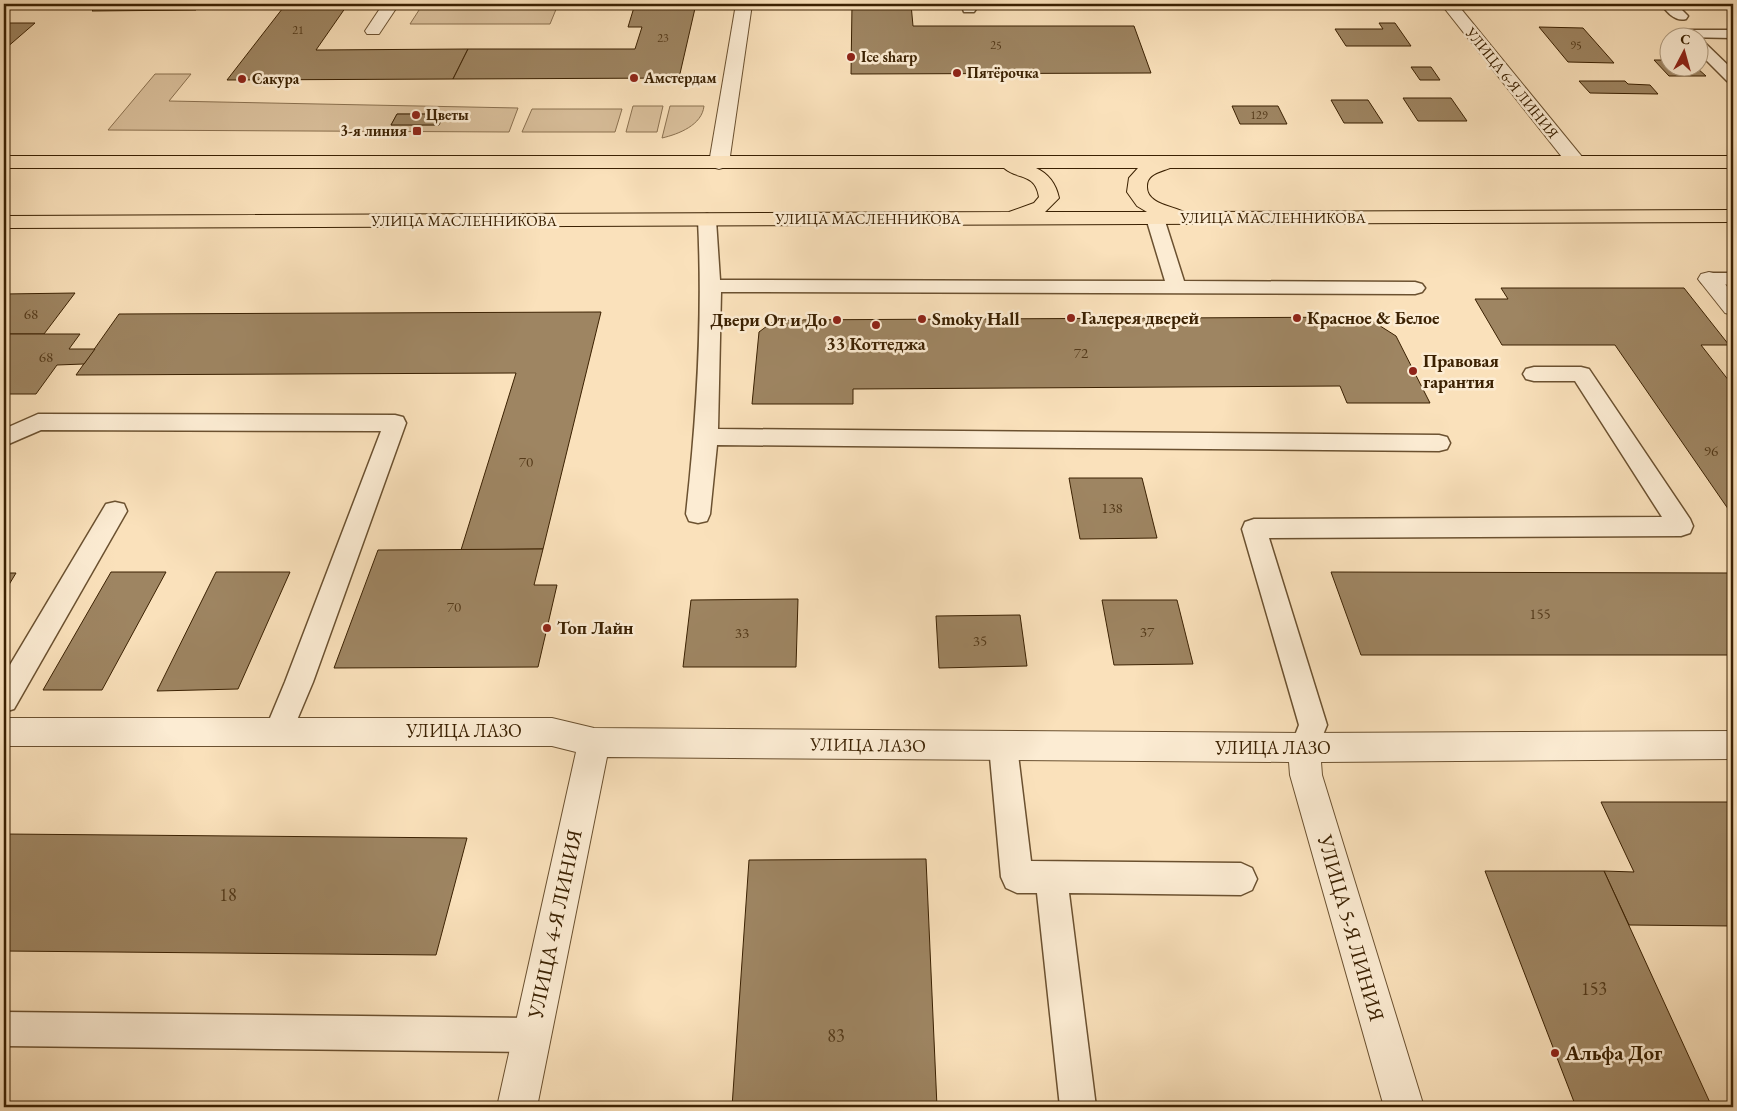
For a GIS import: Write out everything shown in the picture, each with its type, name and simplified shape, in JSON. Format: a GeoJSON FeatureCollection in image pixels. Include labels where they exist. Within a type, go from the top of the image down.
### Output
{"type":"FeatureCollection","features":[{"type":"Feature","properties":{"kind":"main road"},"geometry":{"type":"LineString","coordinates":[[4,162],[1733,162]]}},
{"type":"Feature","properties":{"kind":"main road"},"geometry":{"type":"LineString","coordinates":[[999,162],[1034,174],[1043,180],[1049,189],[1049,198],[1041,207],[1008,218]]}},
{"type":"Feature","properties":{"kind":"main road"},"geometry":{"type":"LineString","coordinates":[[1167,162],[1142,174],[1138,179],[1136,189],[1147,204],[1187,218]]}},
{"type":"Feature","properties":{"kind":"main road","name":"УЛИЦА МАСЛЕННИКОВА"},"geometry":{"type":"LineString","coordinates":[[4,222],[1733,216]]}},
{"type":"Feature","properties":{"kind":"street"},"geometry":{"type":"LineString","coordinates":[[373,31],[391,4]]}},
{"type":"Feature","properties":{"kind":"street"},"geometry":{"type":"LineString","coordinates":[[719,163],[744,4]]}},
{"type":"Feature","properties":{"kind":"street","name":"УЛИЦА 6-Я ЛИНИЯ"},"geometry":{"type":"LineString","coordinates":[[1449,4],[1576,162]]}},
{"type":"Feature","properties":{"kind":"street"},"geometry":{"type":"LineString","coordinates":[[1709,279],[1733,308]]}},
{"type":"Feature","properties":{"kind":"street","name":"УЛИЦА ЛАЗО"},"geometry":{"type":"LineString","coordinates":[[4,732],[279,730],[552,732],[594,742],[1003,746],[1304,748],[1733,745]]}},
{"type":"Feature","properties":{"kind":"street","name":"УЛИЦА 4-Я ЛИНИЯ"},"geometry":{"type":"LineString","coordinates":[[517,1107],[594,742]]}},
{"type":"Feature","properties":{"kind":"street","name":"УЛИЦА 5-Я ЛИНИЯ"},"geometry":{"type":"LineString","coordinates":[[1304,748],[1306,775],[1404,1107]]}},
{"type":"Feature","properties":{"kind":"lane"},"geometry":{"type":"LineString","coordinates":[[1668,4],[1681,16]]}},
{"type":"Feature","properties":{"kind":"lane"},"geometry":{"type":"LineString","coordinates":[[1710,34],[1733,34]]}},
{"type":"Feature","properties":{"kind":"lane"},"geometry":{"type":"LineString","coordinates":[[1710,56],[1733,78]]}},
{"type":"Feature","properties":{"kind":"lane"},"geometry":{"type":"LineString","coordinates":[[1155,218],[1176,286]]}},
{"type":"Feature","properties":{"kind":"lane"},"geometry":{"type":"LineString","coordinates":[[698,514],[706,438],[710,345],[707,220]]}},
{"type":"Feature","properties":{"kind":"lane"},"geometry":{"type":"LineString","coordinates":[[1709,279],[1733,279]]}},
{"type":"Feature","properties":{"kind":"lane"},"geometry":{"type":"LineString","coordinates":[[710,286],[1415,288]]}},
{"type":"Feature","properties":{"kind":"lane"},"geometry":{"type":"LineString","coordinates":[[1304,748],[1313,725],[1254,529],[1682,526],[1580,374],[1534,374]]}},
{"type":"Feature","properties":{"kind":"lane"},"geometry":{"type":"LineString","coordinates":[[4,438],[38,422],[395,423],[303,673],[279,730]]}},
{"type":"Feature","properties":{"kind":"lane"},"geometry":{"type":"LineString","coordinates":[[706,438],[1439,443]]}},
{"type":"Feature","properties":{"kind":"lane"},"geometry":{"type":"LineString","coordinates":[[4,700],[115,511]]}},
{"type":"Feature","properties":{"kind":"lane"},"geometry":{"type":"LineString","coordinates":[[1003,746],[1017,877],[1241,880]]}},
{"type":"Feature","properties":{"kind":"lane"},"geometry":{"type":"LineString","coordinates":[[1051,878],[1078,1107]]}},
{"type":"Feature","properties":{"kind":"lane"},"geometry":{"type":"LineString","coordinates":[[4,1029],[531,1035]]}},
{"type":"Feature","properties":{"kind":"shaded area"},"geometry":{"type":"Polygon","coordinates":[[[421,7],[557,7],[550,24],[410,24],[421,7]]]}},
{"type":"Feature","properties":{"kind":"shaded area"},"geometry":{"type":"Polygon","coordinates":[[[155,74],[191,74],[169,101],[518,108],[509,132],[108,130],[155,74]],[[397,114],[391,125],[439,125],[444,114],[397,114]]]}},
{"type":"Feature","properties":{"kind":"shaded area"},"geometry":{"type":"Polygon","coordinates":[[[633,106],[663,106],[657,132],[626,132],[633,106]]]}},
{"type":"Feature","properties":{"kind":"shaded area"},"geometry":{"type":"Polygon","coordinates":[[[670,106],[704,106],[699,118],[689,128],[662,138],[670,106]]]}},
{"type":"Feature","properties":{"kind":"shaded area"},"geometry":{"type":"Polygon","coordinates":[[[532,109],[622,109],[615,132],[522,132],[532,109]]]}},
{"type":"Feature","properties":{"kind":"building"},"geometry":{"type":"Polygon","coordinates":[[[99,4],[202,4],[196,10],[92,11],[99,4]]]}},
{"type":"Feature","properties":{"kind":"building"},"geometry":{"type":"Polygon","coordinates":[[[286,4],[348,4],[316,50],[468,49],[453,79],[227,80],[286,4]]]}},
{"type":"Feature","properties":{"kind":"building"},"geometry":{"type":"Polygon","coordinates":[[[635,4],[696,4],[679,78],[453,79],[468,49],[635,49],[642,27],[628,27],[635,4]]]}},
{"type":"Feature","properties":{"kind":"building"},"geometry":{"type":"Polygon","coordinates":[[[852,4],[911,4],[913,26],[1134,26],[1151,73],[851,74],[852,4]]]}},
{"type":"Feature","properties":{"kind":"building"},"geometry":{"type":"Polygon","coordinates":[[[4,23],[35,23],[5,49],[4,23]]]}},
{"type":"Feature","properties":{"kind":"building"},"geometry":{"type":"Polygon","coordinates":[[[1379,23],[1395,23],[1411,46],[1346,46],[1335,29],[1383,29],[1379,23]]]}},
{"type":"Feature","properties":{"kind":"building"},"geometry":{"type":"Polygon","coordinates":[[[1539,27],[1583,28],[1614,63],[1568,62],[1539,27]]]}},
{"type":"Feature","properties":{"kind":"building"},"geometry":{"type":"Polygon","coordinates":[[[1654,60],[1660,60],[1660,66],[1654,60]]]}},
{"type":"Feature","properties":{"kind":"building"},"geometry":{"type":"Polygon","coordinates":[[[1411,67],[1431,67],[1440,80],[1420,80],[1411,67]]]}},
{"type":"Feature","properties":{"kind":"building"},"geometry":{"type":"Polygon","coordinates":[[[1579,81],[1625,81],[1628,84],[1650,85],[1658,94],[1590,93],[1579,81]]]}},
{"type":"Feature","properties":{"kind":"building"},"geometry":{"type":"Polygon","coordinates":[[[1403,98],[1451,98],[1467,121],[1418,121],[1403,98]]]}},
{"type":"Feature","properties":{"kind":"building"},"geometry":{"type":"Polygon","coordinates":[[[1331,100],[1368,100],[1383,123],[1344,123],[1331,100]]]}},
{"type":"Feature","properties":{"kind":"building"},"geometry":{"type":"Polygon","coordinates":[[[1232,106],[1278,106],[1287,124],[1240,124],[1232,106]]]}},
{"type":"Feature","properties":{"kind":"building"},"geometry":{"type":"Polygon","coordinates":[[[397,114],[444,114],[439,125],[391,125],[397,114]]]}},
{"type":"Feature","properties":{"kind":"building"},"geometry":{"type":"Polygon","coordinates":[[[1501,288],[1684,288],[1729,345],[1701,345],[1733,386],[1733,516],[1615,345],[1502,345],[1475,299],[1508,299],[1501,288]]]}},
{"type":"Feature","properties":{"kind":"building"},"geometry":{"type":"Polygon","coordinates":[[[75,293],[44,334],[4,334],[4,294],[75,293]]]}},
{"type":"Feature","properties":{"kind":"building"},"geometry":{"type":"Polygon","coordinates":[[[601,312],[543,549],[461,550],[516,373],[76,375],[119,314],[601,312]]]}},
{"type":"Feature","properties":{"kind":"building"},"geometry":{"type":"Polygon","coordinates":[[[1366,317],[1396,336],[1430,403],[1347,403],[1340,386],[853,389],[853,404],[752,404],[759,332],[775,320],[1366,317]]]}},
{"type":"Feature","properties":{"kind":"building"},"geometry":{"type":"Polygon","coordinates":[[[4,334],[80,334],[69,349],[95,349],[84,364],[57,365],[36,394],[4,394],[4,334]]]}},
{"type":"Feature","properties":{"kind":"building"},"geometry":{"type":"Polygon","coordinates":[[[1069,478],[1142,478],[1157,538],[1080,539],[1069,478]]]}},
{"type":"Feature","properties":{"kind":"building"},"geometry":{"type":"Polygon","coordinates":[[[543,549],[534,585],[557,585],[538,667],[334,668],[378,550],[543,549]]]}},
{"type":"Feature","properties":{"kind":"building"},"geometry":{"type":"Polygon","coordinates":[[[111,572],[166,572],[102,690],[43,690],[111,572]]]}},
{"type":"Feature","properties":{"kind":"building"},"geometry":{"type":"Polygon","coordinates":[[[216,572],[290,572],[238,689],[157,691],[216,572]]]}},
{"type":"Feature","properties":{"kind":"building"},"geometry":{"type":"Polygon","coordinates":[[[1331,572],[1733,573],[1733,655],[1361,655],[1331,572]]]}},
{"type":"Feature","properties":{"kind":"building"},"geometry":{"type":"Polygon","coordinates":[[[4,573],[16,573],[4,593],[4,573]]]}},
{"type":"Feature","properties":{"kind":"building"},"geometry":{"type":"Polygon","coordinates":[[[798,599],[796,667],[683,667],[691,600],[798,599]]]}},
{"type":"Feature","properties":{"kind":"building"},"geometry":{"type":"Polygon","coordinates":[[[1102,600],[1177,600],[1193,664],[1114,665],[1102,600]]]}},
{"type":"Feature","properties":{"kind":"building"},"geometry":{"type":"Polygon","coordinates":[[[1020,615],[1027,666],[939,668],[936,616],[1020,615]]]}},
{"type":"Feature","properties":{"kind":"building"},"geometry":{"type":"Polygon","coordinates":[[[1601,802],[1733,802],[1733,926],[1629,925],[1604,871],[1634,872],[1601,802]]]}},
{"type":"Feature","properties":{"kind":"building"},"geometry":{"type":"Polygon","coordinates":[[[4,834],[467,838],[436,955],[4,951],[4,834]]]}},
{"type":"Feature","properties":{"kind":"building"},"geometry":{"type":"Polygon","coordinates":[[[926,859],[937,1107],[732,1107],[749,860],[926,859]]]}},
{"type":"Feature","properties":{"kind":"building"},"geometry":{"type":"Polygon","coordinates":[[[1485,871],[1604,871],[1712,1107],[1576,1107],[1485,871]]]}},
{"type":"Feature","properties":{"kind":"place","name":"Ice sharp"},"geometry":{"type":"Point","coordinates":[851,57]}},
{"type":"Feature","properties":{"kind":"place","name":"Пятёрочка"},"geometry":{"type":"Point","coordinates":[957,73]}},
{"type":"Feature","properties":{"kind":"place","name":"Амстердам"},"geometry":{"type":"Point","coordinates":[634,78]}},
{"type":"Feature","properties":{"kind":"place","name":"Сакура"},"geometry":{"type":"Point","coordinates":[242,79]}},
{"type":"Feature","properties":{"kind":"place","name":"Цветы"},"geometry":{"type":"Point","coordinates":[416,115]}},
{"type":"Feature","properties":{"kind":"place","name":"3-я линия"},"geometry":{"type":"Point","coordinates":[417,131]}},
{"type":"Feature","properties":{"kind":"place","name":"Галерея дверей"},"geometry":{"type":"Point","coordinates":[1071,318]}},
{"type":"Feature","properties":{"kind":"place","name":"Красное & Белое"},"geometry":{"type":"Point","coordinates":[1297,318]}},
{"type":"Feature","properties":{"kind":"place","name":"Smoky Hall"},"geometry":{"type":"Point","coordinates":[922,319]}},
{"type":"Feature","properties":{"kind":"place","name":"Двери От и До"},"geometry":{"type":"Point","coordinates":[837,320]}},
{"type":"Feature","properties":{"kind":"place","name":"33 Коттеджа"},"geometry":{"type":"Point","coordinates":[876,325]}},
{"type":"Feature","properties":{"kind":"place","name":"Правовая гарантия"},"geometry":{"type":"Point","coordinates":[1413,371]}},
{"type":"Feature","properties":{"kind":"place","name":"Топ Лайн"},"geometry":{"type":"Point","coordinates":[547,628]}},
{"type":"Feature","properties":{"kind":"place","name":"Альфа Дог"},"geometry":{"type":"Point","coordinates":[1555,1053]}}]}
